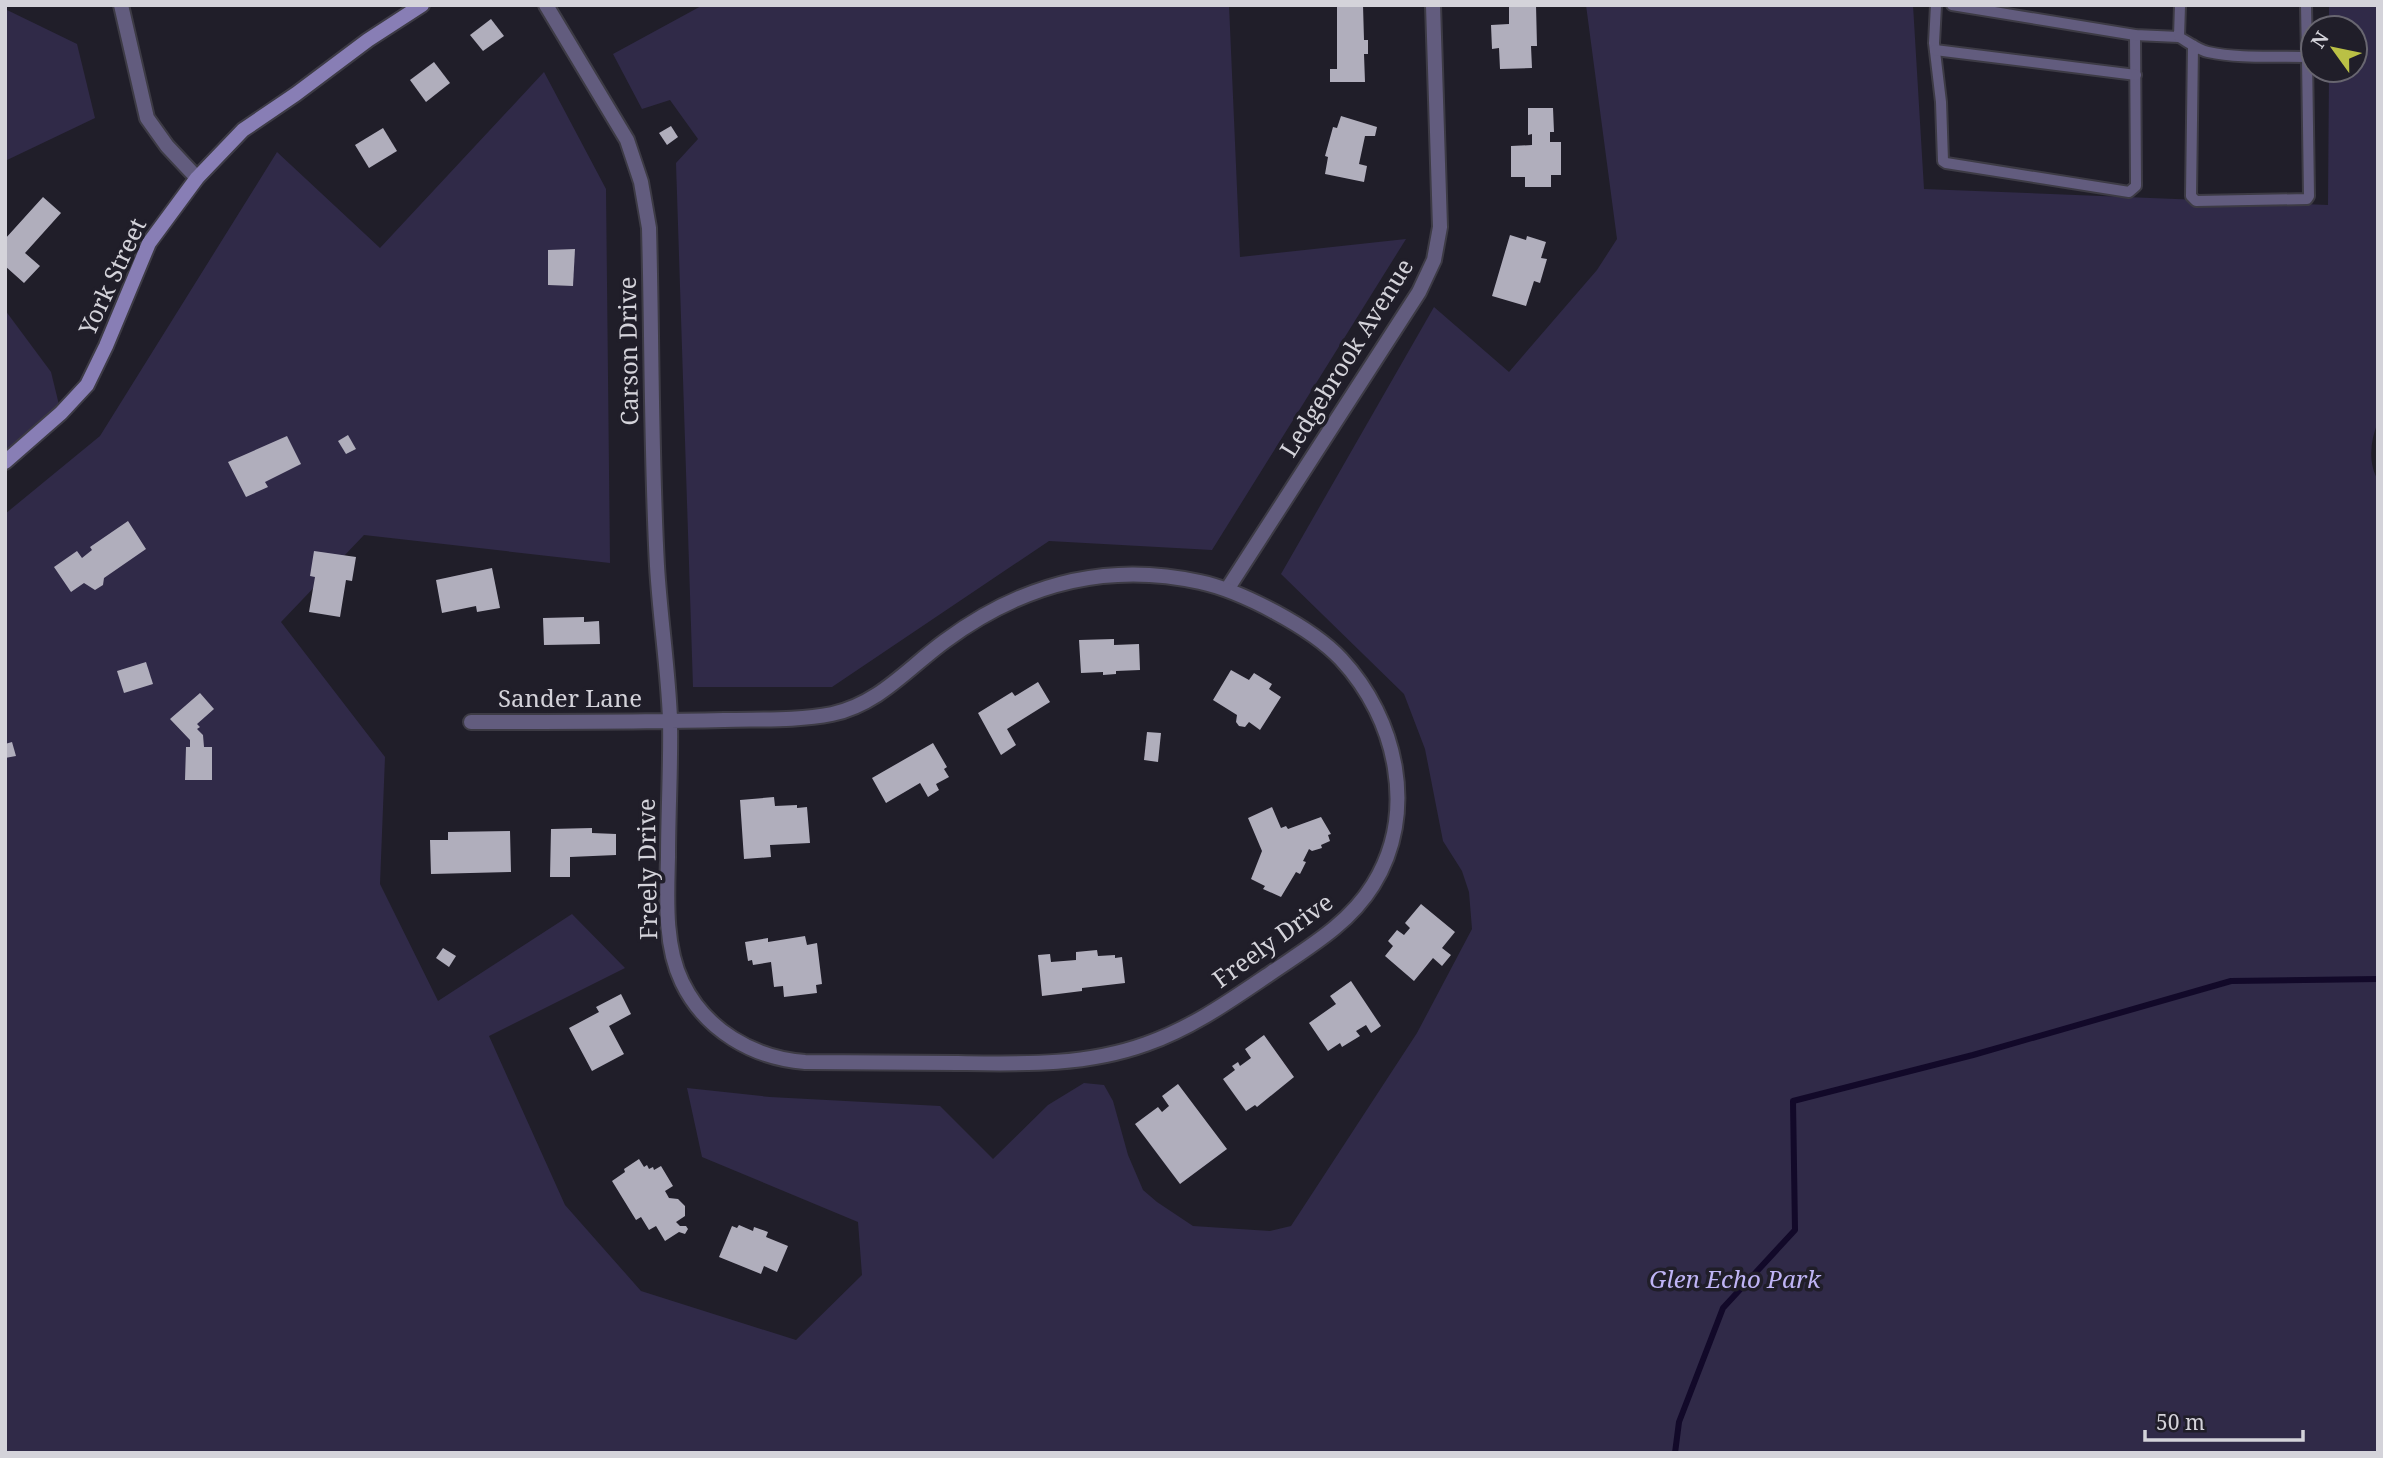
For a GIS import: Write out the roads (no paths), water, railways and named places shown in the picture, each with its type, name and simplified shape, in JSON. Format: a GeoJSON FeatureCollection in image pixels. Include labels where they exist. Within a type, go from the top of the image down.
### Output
{"type":"FeatureCollection","features":[{"type":"Feature","properties":{"kind":"street"},"geometry":{"type":"LineString","coordinates":[[121,5],[147,118],[166,146],[197,178]]}},
{"type":"Feature","properties":{"kind":"street","name":"York Street"},"geometry":{"type":"LineString","coordinates":[[5,462],[61,413],[87,385],[149,243],[169,212],[197,178],[243,130],[368,40],[422,5]]}},
{"type":"Feature","properties":{"kind":"street","name":"Carson Drive"},"geometry":{"type":"LineString","coordinates":[[546,5],[626,140],[641,182],[647,216],[657,568],[666,643],[670,721]]}},
{"type":"Feature","properties":{"kind":"street","name":"Ledgebrook Avenue"},"geometry":{"type":"LineString","coordinates":[[1228,588],[1419,292],[1434,260],[1440,227],[1433,5]]}},
{"type":"Feature","properties":{"kind":"street","name":"Freely Drive"},"geometry":{"type":"LineString","coordinates":[[1121,574],[1160,575],[1228,588],[1315,638],[1341,659],[1381,720],[1393,753],[1398,783],[1397,816],[1390,849],[1376,881],[1359,905],[1313,944],[1213,1012],[1180,1030],[1104,1056],[1044,1064],[805,1062],[771,1057],[747,1048],[726,1034],[692,1000],[681,980],[673,953],[667,890],[670,721],[832,714],[858,706],[888,688],[944,642],[986,613],[1036,590],[1075,579],[1121,574]]}},
{"type":"Feature","properties":{"kind":"street","name":"Sander Lane"},"geometry":{"type":"LineString","coordinates":[[471,723],[670,721]]}},
{"type":"Feature","properties":{"kind":"lane"},"geometry":{"type":"LineString","coordinates":[[1936,5],[1935,50],[1941,102],[1943,161],[2129,192],[2136,186],[2135,35]]}},
{"type":"Feature","properties":{"kind":"lane"},"geometry":{"type":"LineString","coordinates":[[1952,5],[2135,35],[2179,37],[2206,52],[2299,57]]}},
{"type":"Feature","properties":{"kind":"lane"},"geometry":{"type":"LineString","coordinates":[[2179,37],[2180,5]]}},
{"type":"Feature","properties":{"kind":"lane"},"geometry":{"type":"LineString","coordinates":[[2193,45],[2191,196],[2196,201],[2307,200],[2307,84]]}},
{"type":"Feature","properties":{"kind":"lane"},"geometry":{"type":"LineString","coordinates":[[1935,50],[2136,75]]}},
{"type":"Feature","properties":{"kind":"waterway"},"geometry":{"type":"LineString","coordinates":[[1675,1453],[1679,1422],[1723,1308],[1795,1230],[1793,1101],[1973,1055],[2231,981],[2378,979]]}},
{"type":"Feature","properties":{"kind":"park label","name":"Glen Echo Park"},"geometry":{"type":"Point","coordinates":[1735,1280]}}]}
